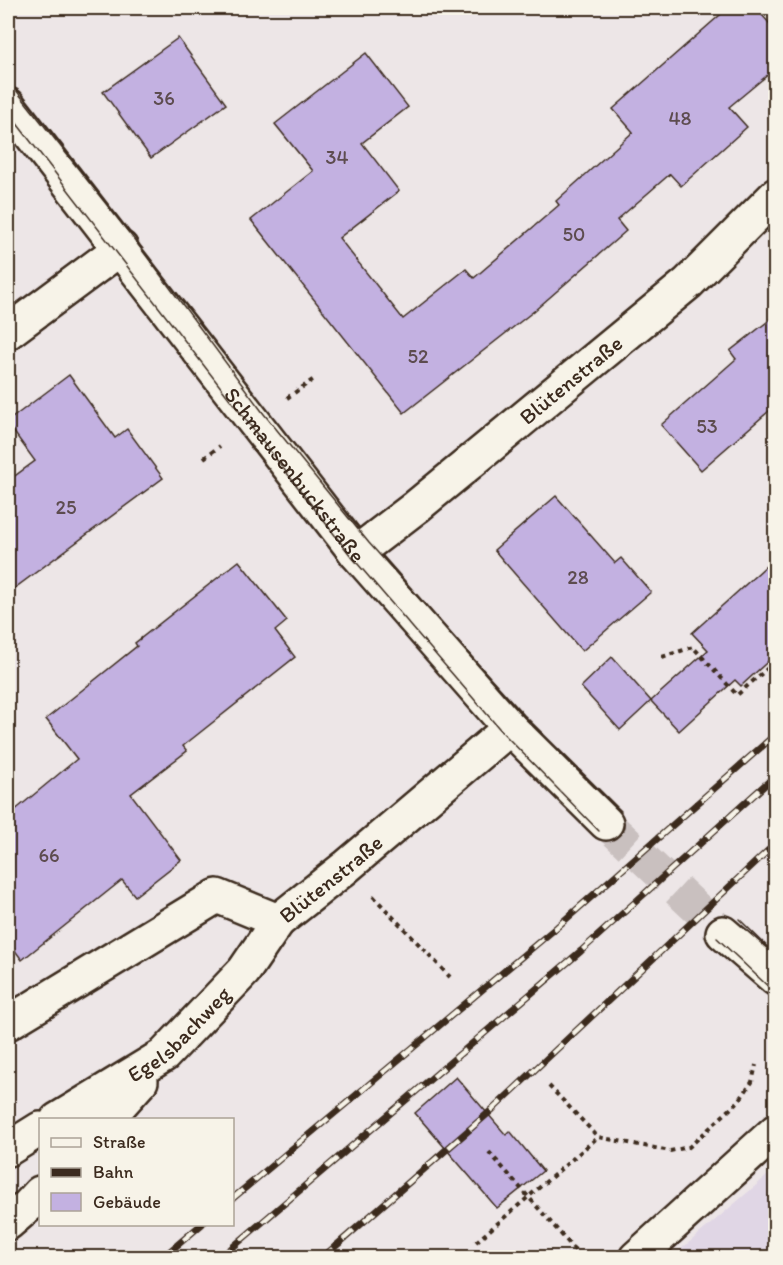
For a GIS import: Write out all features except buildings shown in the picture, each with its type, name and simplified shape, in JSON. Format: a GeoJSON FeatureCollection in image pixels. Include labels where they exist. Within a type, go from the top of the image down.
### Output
{"type":"FeatureCollection","features":[{"type":"Feature","properties":{"kind":"street","name":"Schmausenbuckstraße"},"geometry":{"type":"LineString","coordinates":[[8,105],[356,553],[510,728],[606,823]]}},
{"type":"Feature","properties":{"kind":"street","name":"Blütenstraße"},"geometry":{"type":"LineString","coordinates":[[356,553],[416,507],[688,283],[776,195]]}},
{"type":"Feature","properties":{"kind":"street"},"geometry":{"type":"LineString","coordinates":[[8,332],[121,248]]}},
{"type":"Feature","properties":{"kind":"street","name":"Blütenstraße"},"geometry":{"type":"LineString","coordinates":[[8,1023],[218,897],[278,921],[510,728]]}},
{"type":"Feature","properties":{"kind":"street","name":"Egelsbachweg"},"geometry":{"type":"LineString","coordinates":[[59,1118],[164,1055],[244,971],[278,921]]}},
{"type":"Feature","properties":{"kind":"street"},"geometry":{"type":"LineString","coordinates":[[723,933],[776,979]]}},
{"type":"Feature","properties":{"kind":"street"},"geometry":{"type":"LineString","coordinates":[[107,1118],[164,1055]]}},
{"type":"Feature","properties":{"kind":"street"},"geometry":{"type":"LineString","coordinates":[[8,1149],[39,1130]]}},
{"type":"Feature","properties":{"kind":"street"},"geometry":{"type":"LineString","coordinates":[[636,1257],[776,1131]]}},
{"type":"Feature","properties":{"kind":"street"},"geometry":{"type":"LineString","coordinates":[[8,1223],[39,1194]]}},
{"type":"Feature","properties":{"kind":"path"},"geometry":{"type":"LineString","coordinates":[[662,657],[693,648],[737,695],[776,661]]}},
{"type":"Feature","properties":{"kind":"path"},"geometry":{"type":"LineString","coordinates":[[372,895],[450,977]]}},
{"type":"Feature","properties":{"kind":"path"},"geometry":{"type":"LineString","coordinates":[[549,1086],[598,1137],[670,1151],[689,1147],[739,1101],[752,1082],[756,1065]]}},
{"type":"Feature","properties":{"kind":"path"},"geometry":{"type":"LineString","coordinates":[[476,1242],[598,1137]]}},
{"type":"Feature","properties":{"kind":"path"},"geometry":{"type":"LineString","coordinates":[[489,1152],[582,1257]]}},
{"type":"Feature","properties":{"kind":"shaded area"},"geometry":{"type":"Polygon","coordinates":[[[775,1169],[775,1257],[672,1257],[768,1175],[775,1169]]]}},
{"type":"Feature","properties":{"kind":"tunnel"},"geometry":{"type":"LineString","coordinates":[[606,823],[723,933]]}},
{"type":"Feature","properties":{"kind":"tram line"},"geometry":{"type":"LineString","coordinates":[[8,80],[133,238],[264,414],[369,543],[524,715],[621,811]]}},
{"type":"Feature","properties":{"kind":"tram line"},"geometry":{"type":"LineString","coordinates":[[8,112],[351,556],[504,734],[599,831]]}},
{"type":"Feature","properties":{"kind":"tram line"},"geometry":{"type":"LineString","coordinates":[[739,919],[776,955]]}},
{"type":"Feature","properties":{"kind":"tram line"},"geometry":{"type":"LineString","coordinates":[[717,938],[776,994]]}},
{"type":"Feature","properties":{"kind":"railway"},"geometry":{"type":"LineString","coordinates":[[234,1197],[557,927],[776,734]]}},
{"type":"Feature","properties":{"kind":"railway"},"geometry":{"type":"LineString","coordinates":[[220,1258],[581,951],[776,775]]}},
{"type":"Feature","properties":{"kind":"railway"},"geometry":{"type":"LineString","coordinates":[[322,1258],[493,1109],[776,843]]}},
{"type":"Feature","properties":{"kind":"railway"},"geometry":{"type":"LineString","coordinates":[[162,1258],[200,1226]]}}]}
